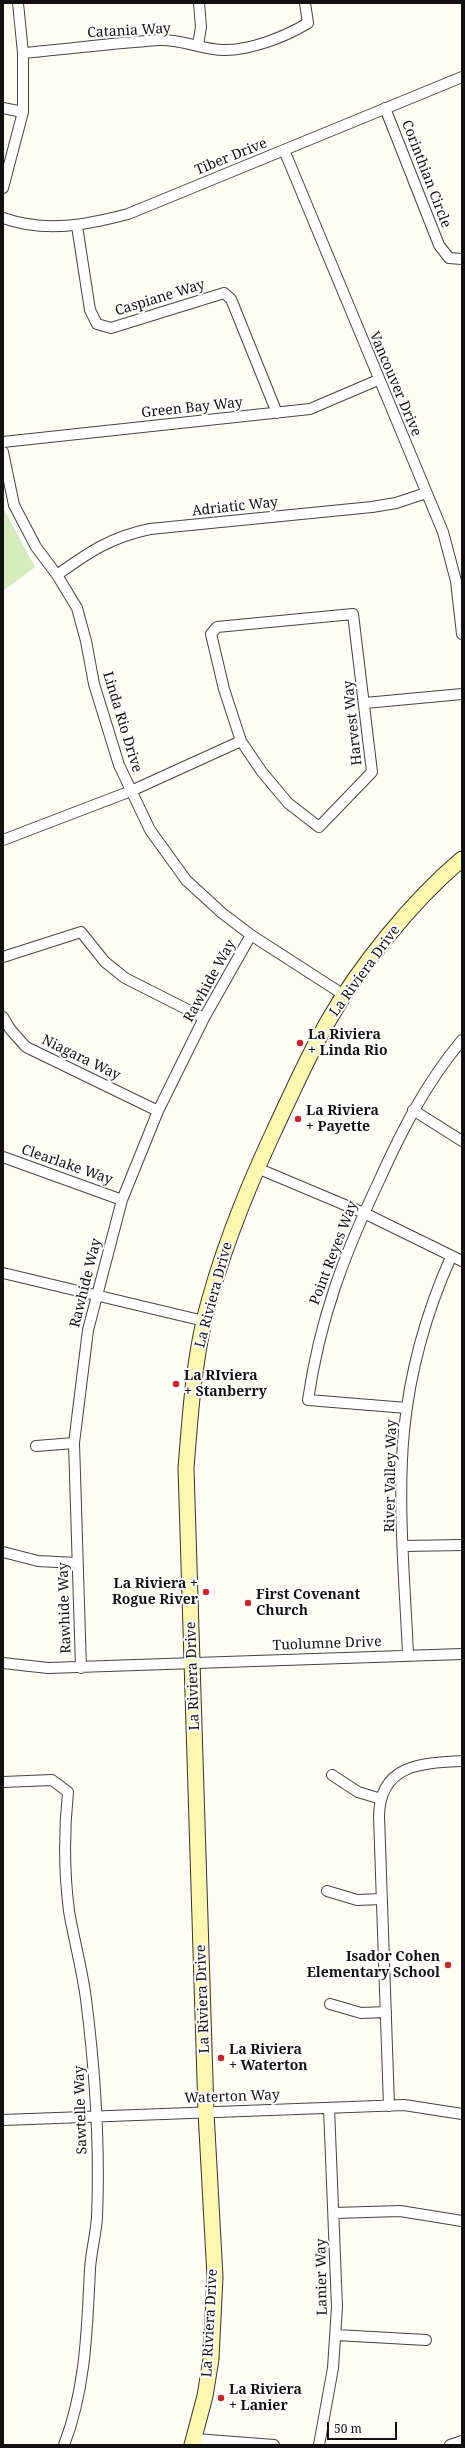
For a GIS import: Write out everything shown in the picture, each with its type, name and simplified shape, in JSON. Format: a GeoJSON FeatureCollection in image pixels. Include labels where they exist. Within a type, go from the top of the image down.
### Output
{"type":"FeatureCollection","features":[{"type":"Feature","properties":{"kind":"street"},"geometry":{"type":"LineString","coordinates":[[3,188],[23,112],[23,53],[18,3]]}},
{"type":"Feature","properties":{"kind":"street"},"geometry":{"type":"LineString","coordinates":[[198,45],[201,28],[199,3]]}},
{"type":"Feature","properties":{"kind":"street","name":"Catania Way"},"geometry":{"type":"LineString","coordinates":[[23,53],[161,40],[221,50],[238,49],[297,29],[308,22],[305,3]]}},
{"type":"Feature","properties":{"kind":"street","name":"Tiber Drive"},"geometry":{"type":"LineString","coordinates":[[3,218],[16,223],[51,227],[77,226],[135,211],[462,77]]}},
{"type":"Feature","properties":{"kind":"street"},"geometry":{"type":"LineString","coordinates":[[3,108],[23,112]]}},
{"type":"Feature","properties":{"kind":"street","name":"Corinthian Circle"},"geometry":{"type":"LineString","coordinates":[[385,108],[439,245],[449,258],[462,259]]}},
{"type":"Feature","properties":{"kind":"street","name":"Vancouver Drive"},"geometry":{"type":"LineString","coordinates":[[284,150],[378,380],[443,532],[456,581],[462,634]]}},
{"type":"Feature","properties":{"kind":"street","name":"Caspiane Way"},"geometry":{"type":"LineString","coordinates":[[77,226],[90,310],[97,324],[111,328],[224,293],[231,299],[277,413]]}},
{"type":"Feature","properties":{"kind":"street","name":"Green Bay Way"},"geometry":{"type":"LineString","coordinates":[[3,442],[310,409],[378,380]]}},
{"type":"Feature","properties":{"kind":"street","name":"Linda Rio Drive"},"geometry":{"type":"LineString","coordinates":[[3,452],[14,505],[36,547],[57,575],[77,608],[86,641],[94,684],[119,765],[150,830],[186,880],[251,935],[344,995]]}},
{"type":"Feature","properties":{"kind":"street","name":"Adriatic Way"},"geometry":{"type":"LineString","coordinates":[[57,575],[103,544],[130,533],[150,529],[372,507],[396,503],[426,493]]}},
{"type":"Feature","properties":{"kind":"street","name":"Harvest Way"},"geometry":{"type":"LineString","coordinates":[[353,614],[365,703],[372,772],[319,827],[288,802],[262,772],[242,741],[216,660],[211,634],[217,627],[353,614]]}},
{"type":"Feature","properties":{"kind":"street"},"geometry":{"type":"LineString","coordinates":[[365,703],[462,694]]}},
{"type":"Feature","properties":{"kind":"street"},"geometry":{"type":"LineString","coordinates":[[3,840],[131,791],[242,741]]}},
{"type":"Feature","properties":{"kind":"street","name":"La Riviera Drive"},"geometry":{"type":"LineString","coordinates":[[194,2442],[211,2359],[215,2277],[206,2112],[186,1468],[191,1400],[204,1321],[221,1259],[257,1168],[298,1080],[344,995],[394,930],[444,874],[462,860]]}},
{"type":"Feature","properties":{"kind":"street"},"geometry":{"type":"LineString","coordinates":[[3,957],[81,932],[105,962],[125,978],[204,1018]]}},
{"type":"Feature","properties":{"kind":"street","name":"Rawhide Way"},"geometry":{"type":"LineString","coordinates":[[81,1668],[74,1443],[88,1330],[122,1200],[158,1111],[204,1018],[251,935]]}},
{"type":"Feature","properties":{"kind":"street","name":"Niagara Way"},"geometry":{"type":"LineString","coordinates":[[3,1017],[10,1030],[26,1047],[158,1111]]}},
{"type":"Feature","properties":{"kind":"street","name":"Point Reyes Way"},"geometry":{"type":"LineString","coordinates":[[407,1408],[308,1400],[313,1365],[330,1296],[364,1213],[413,1110],[430,1082],[462,1040]]}},
{"type":"Feature","properties":{"kind":"street"},"geometry":{"type":"LineString","coordinates":[[413,1110],[462,1141]]}},
{"type":"Feature","properties":{"kind":"street","name":"Clearlake Way"},"geometry":{"type":"LineString","coordinates":[[3,1157],[122,1200]]}},
{"type":"Feature","properties":{"kind":"street"},"geometry":{"type":"LineString","coordinates":[[257,1168],[364,1213],[451,1257],[462,1261]]}},
{"type":"Feature","properties":{"kind":"street","name":"River Valley Way"},"geometry":{"type":"LineString","coordinates":[[408,1655],[402,1469],[407,1408],[419,1344],[430,1309],[451,1257]]}},
{"type":"Feature","properties":{"kind":"street"},"geometry":{"type":"LineString","coordinates":[[3,1273],[204,1321]]}},
{"type":"Feature","properties":{"kind":"street"},"geometry":{"type":"LineString","coordinates":[[36,1446],[74,1443]]}},
{"type":"Feature","properties":{"kind":"street"},"geometry":{"type":"LineString","coordinates":[[404,1546],[462,1545]]}},
{"type":"Feature","properties":{"kind":"street"},"geometry":{"type":"LineString","coordinates":[[3,1552],[38,1561],[77,1563]]}},
{"type":"Feature","properties":{"kind":"street","name":"Tuolumne Drive"},"geometry":{"type":"LineString","coordinates":[[3,1663],[48,1668],[81,1668],[192,1662],[462,1654]]}},
{"type":"Feature","properties":{"kind":"street"},"geometry":{"type":"LineString","coordinates":[[389,2106],[379,1816],[381,1799],[391,1781],[408,1768],[421,1763],[462,1761]]}},
{"type":"Feature","properties":{"kind":"street"},"geometry":{"type":"LineString","coordinates":[[332,1775],[358,1792],[381,1799]]}},
{"type":"Feature","properties":{"kind":"street","name":"Sawtelle Way"},"geometry":{"type":"LineString","coordinates":[[3,1782],[52,1780],[68,1792],[65,1857],[69,1910],[86,1996],[93,2053],[97,2219],[90,2268],[89,2320],[83,2375],[73,2422],[64,2445]]}},
{"type":"Feature","properties":{"kind":"street"},"geometry":{"type":"LineString","coordinates":[[327,1891],[357,1900],[382,1899]]}},
{"type":"Feature","properties":{"kind":"street"},"geometry":{"type":"LineString","coordinates":[[330,2004],[361,2013],[386,2012]]}},
{"type":"Feature","properties":{"kind":"street","name":"Waterton Way"},"geometry":{"type":"LineString","coordinates":[[3,2120],[389,2106],[419,2106],[462,2114]]}},
{"type":"Feature","properties":{"kind":"street","name":"Lanier Way"},"geometry":{"type":"LineString","coordinates":[[319,2445],[327,2408],[336,2335],[334,2213],[329,2108]]}},
{"type":"Feature","properties":{"kind":"street"},"geometry":{"type":"LineString","coordinates":[[334,2213],[400,2211],[462,2222]]}},
{"type":"Feature","properties":{"kind":"street"},"geometry":{"type":"LineString","coordinates":[[336,2335],[426,2340]]}},
{"type":"Feature","properties":{"kind":"street"},"geometry":{"type":"LineString","coordinates":[[450,2445],[462,2441]]}},
{"type":"Feature","properties":{"kind":"street"},"geometry":{"type":"LineString","coordinates":[[194,2442],[274,2445]]}},
{"type":"Feature","properties":{"kind":"green space"},"geometry":{"type":"Polygon","coordinates":[[[3,508],[35,567],[3,591],[3,508]]]}},
{"type":"Feature","properties":{"kind":"place","name":"La Riviera + Linda Rio"},"geometry":{"type":"Point","coordinates":[300,1043]}},
{"type":"Feature","properties":{"kind":"place","name":"La Riviera + Payette"},"geometry":{"type":"Point","coordinates":[298,1119]}},
{"type":"Feature","properties":{"kind":"place","name":"La RIviera + Stanberry"},"geometry":{"type":"Point","coordinates":[176,1384]}},
{"type":"Feature","properties":{"kind":"place","name":"La Riviera + Rogue River"},"geometry":{"type":"Point","coordinates":[206,1592]}},
{"type":"Feature","properties":{"kind":"place","name":"First Covenant Church"},"geometry":{"type":"Point","coordinates":[248,1603]}},
{"type":"Feature","properties":{"kind":"place","name":"Isador Cohen Elementary School"},"geometry":{"type":"Point","coordinates":[448,1965]}},
{"type":"Feature","properties":{"kind":"place","name":"La Riviera + Waterton"},"geometry":{"type":"Point","coordinates":[221,2058]}},
{"type":"Feature","properties":{"kind":"place","name":"La Riviera + Lanier"},"geometry":{"type":"Point","coordinates":[221,2398]}}]}
